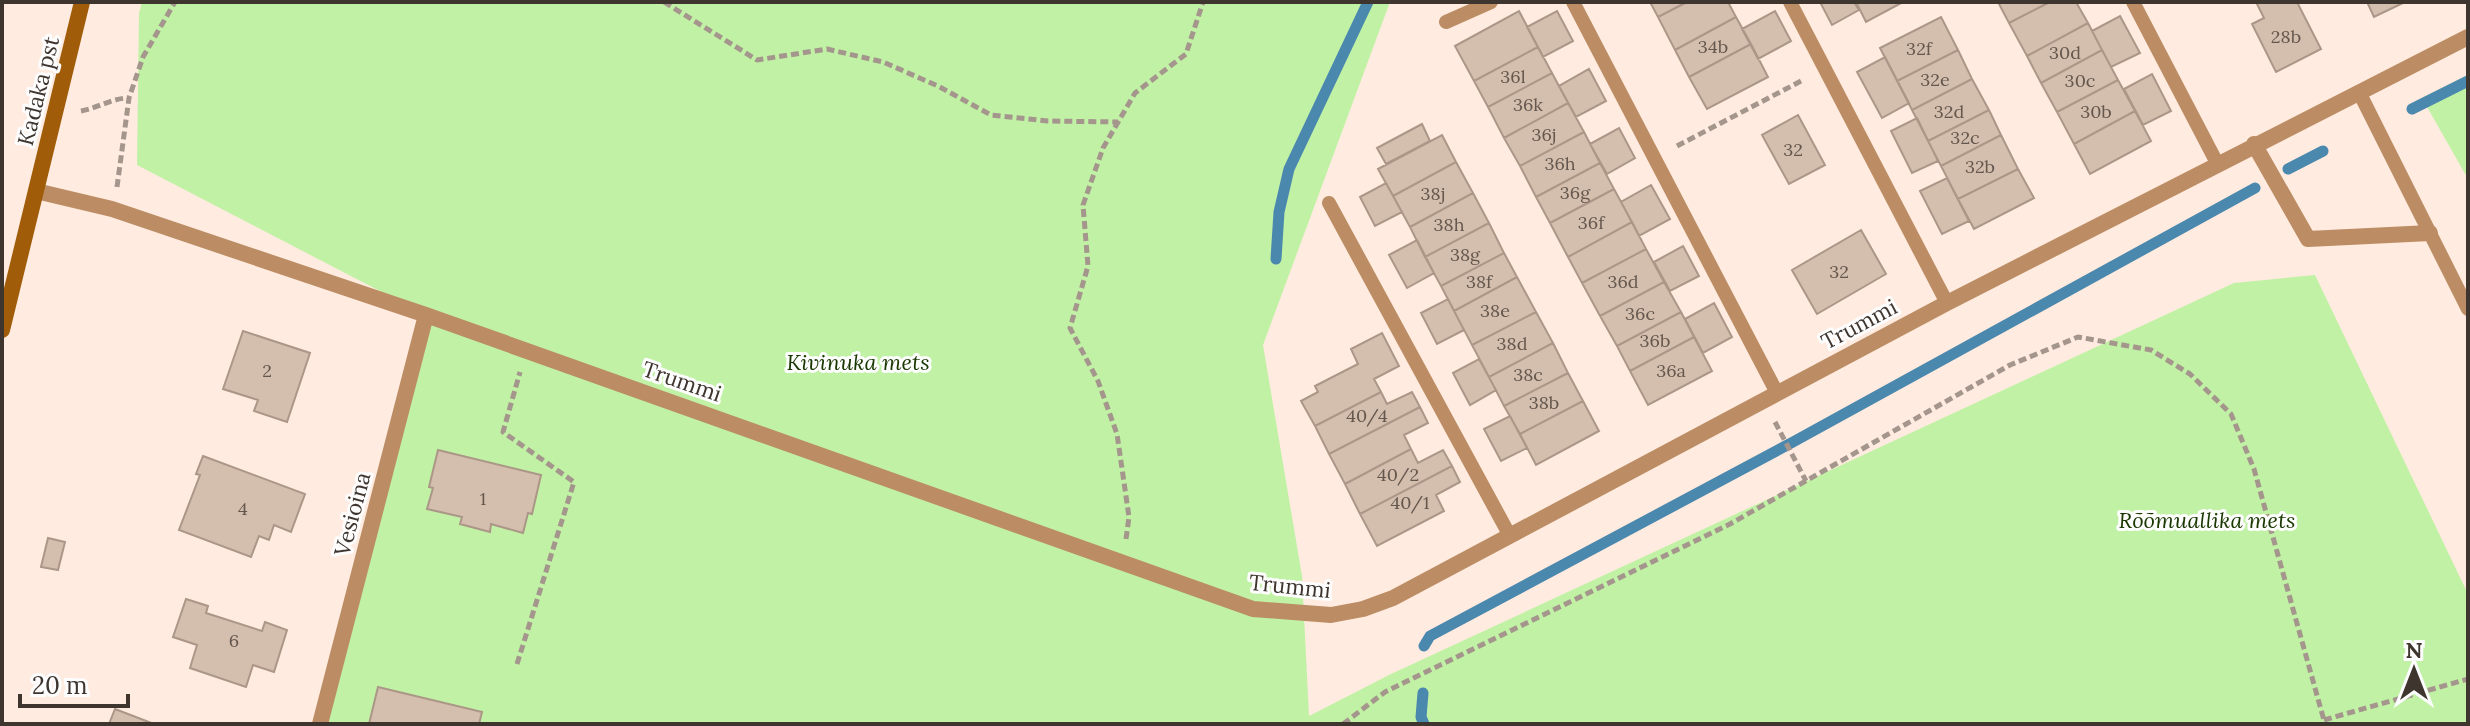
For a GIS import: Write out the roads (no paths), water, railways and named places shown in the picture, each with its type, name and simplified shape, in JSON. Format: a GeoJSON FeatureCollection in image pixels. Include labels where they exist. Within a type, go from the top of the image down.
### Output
{"type":"FeatureCollection","features":[{"type":"Feature","properties":{"kind":"main road","name":"Kadaka pst"},"geometry":{"type":"LineString","coordinates":[[2,330],[82,2]]}},
{"type":"Feature","properties":{"kind":"street","name":"Trummi"},"geometry":{"type":"LineString","coordinates":[[36,191],[112,209],[426,315],[1253,609],[1331,615],[1363,609],[1393,598],[1947,303],[2468,37]]}},
{"type":"Feature","properties":{"kind":"street"},"geometry":{"type":"LineString","coordinates":[[2254,144],[2308,239],[2430,233]]}},
{"type":"Feature","properties":{"kind":"street","name":"Vesioina"},"geometry":{"type":"LineString","coordinates":[[320,724],[426,315]]}},
{"type":"Feature","properties":{"kind":"lane"},"geometry":{"type":"LineString","coordinates":[[1446,22],[1491,2]]}},
{"type":"Feature","properties":{"kind":"lane"},"geometry":{"type":"LineString","coordinates":[[1573,2],[1777,393]]}},
{"type":"Feature","properties":{"kind":"lane"},"geometry":{"type":"LineString","coordinates":[[1790,2],[1947,303]]}},
{"type":"Feature","properties":{"kind":"lane"},"geometry":{"type":"LineString","coordinates":[[2133,2],[2217,163]]}},
{"type":"Feature","properties":{"kind":"lane"},"geometry":{"type":"LineString","coordinates":[[2359,92],[2468,309]]}},
{"type":"Feature","properties":{"kind":"lane"},"geometry":{"type":"LineString","coordinates":[[1329,203],[1510,536]]}},
{"type":"Feature","properties":{"kind":"waterway"},"geometry":{"type":"LineString","coordinates":[[1276,259],[1279,212],[1289,169],[1368,2]]}},
{"type":"Feature","properties":{"kind":"waterway"},"geometry":{"type":"LineString","coordinates":[[2412,109],[2468,81]]}},
{"type":"Feature","properties":{"kind":"waterway"},"geometry":{"type":"LineString","coordinates":[[2288,169],[2323,151]]}},
{"type":"Feature","properties":{"kind":"waterway"},"geometry":{"type":"LineString","coordinates":[[1424,646],[1430,636],[1793,442],[2255,188]]}},
{"type":"Feature","properties":{"kind":"waterway"},"geometry":{"type":"LineString","coordinates":[[1423,693],[1421,717],[1424,724]]}},
{"type":"Feature","properties":{"kind":"park label","name":"Kivinuka mets"},"geometry":{"type":"Point","coordinates":[858,362]}},
{"type":"Feature","properties":{"kind":"park label","name":"Rõõmuallika mets"},"geometry":{"type":"Point","coordinates":[2207,520]}}]}
